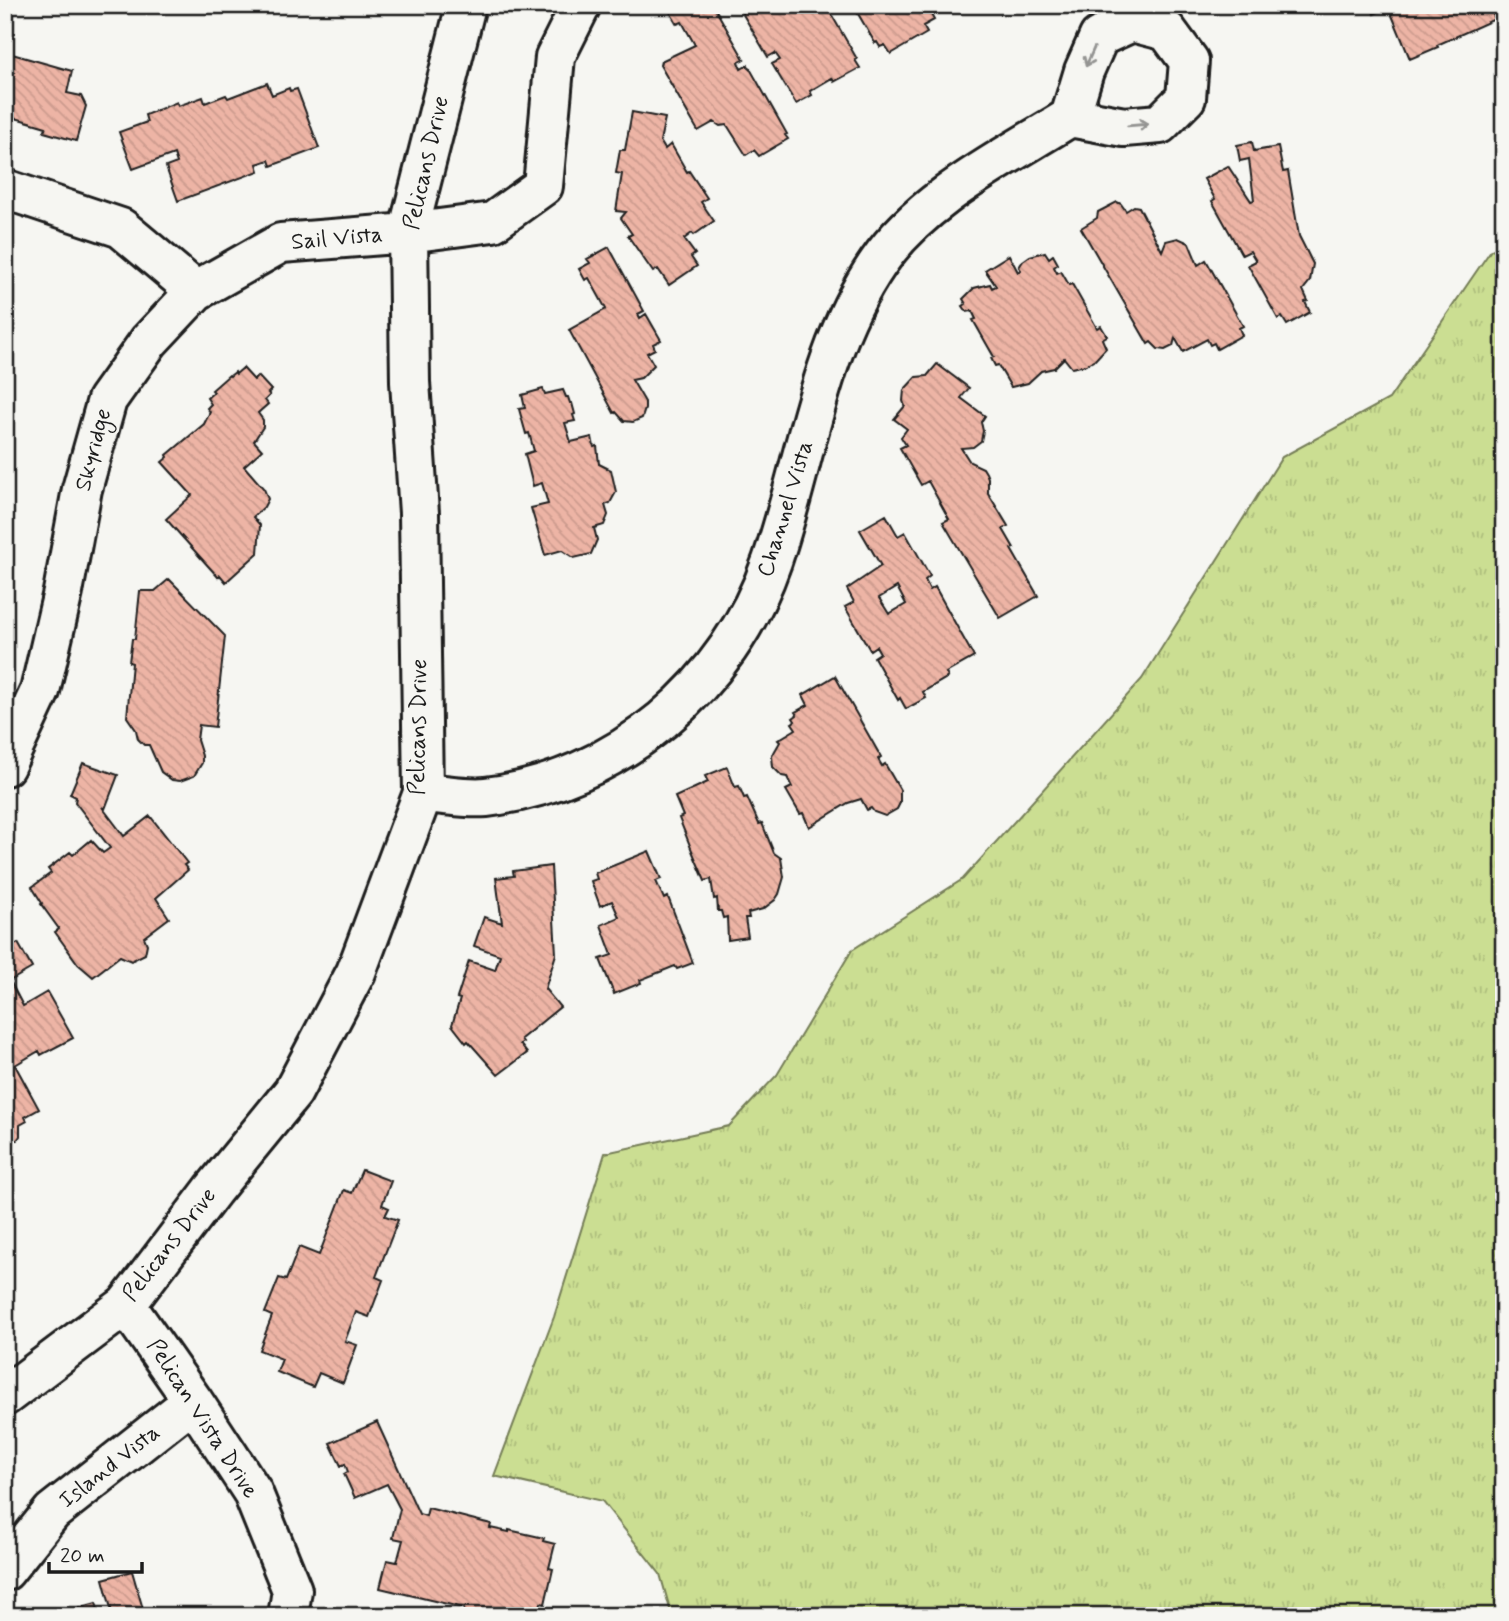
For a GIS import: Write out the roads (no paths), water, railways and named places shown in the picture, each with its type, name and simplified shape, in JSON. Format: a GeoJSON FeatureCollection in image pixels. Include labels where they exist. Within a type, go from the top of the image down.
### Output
{"type":"FeatureCollection","features":[{"type":"Feature","properties":{"kind":"street","name":"Pelicans Drive"},"geometry":{"type":"LineString","coordinates":[[5,1396],[126,1305],[213,1190],[293,1092],[356,972],[422,793],[419,513],[410,382],[408,233],[466,5]]}},
{"type":"Feature","properties":{"kind":"street","name":"Sail Vista"},"geometry":{"type":"LineString","coordinates":[[196,291],[281,243],[408,233],[493,222],[543,186],[555,57],[581,5]]}},
{"type":"Feature","properties":{"kind":"street","name":"Channel Vista"},"geometry":{"type":"LineString","coordinates":[[422,793],[483,797],[529,789],[579,773],[626,748],[674,710],[710,673],[746,623],[772,562],[827,371],[849,311],[878,261],[912,223],[954,188],[1070,117]]}},
{"type":"Feature","properties":{"kind":"street"},"geometry":{"type":"LineString","coordinates":[[5,189],[121,228],[196,291]]}},
{"type":"Feature","properties":{"kind":"street","name":"Skyridge"},"geometry":{"type":"LineString","coordinates":[[5,766],[40,691],[63,592],[82,489],[107,400],[149,341],[196,291]]}},
{"type":"Feature","properties":{"kind":"street","name":"Pelican Vista Drive"},"geometry":{"type":"LineString","coordinates":[[126,1305],[194,1401],[252,1491],[292,1590],[288,1616]]}},
{"type":"Feature","properties":{"kind":"street","name":"Island Vista"},"geometry":{"type":"LineString","coordinates":[[5,1571],[52,1512],[194,1401]]}}]}
